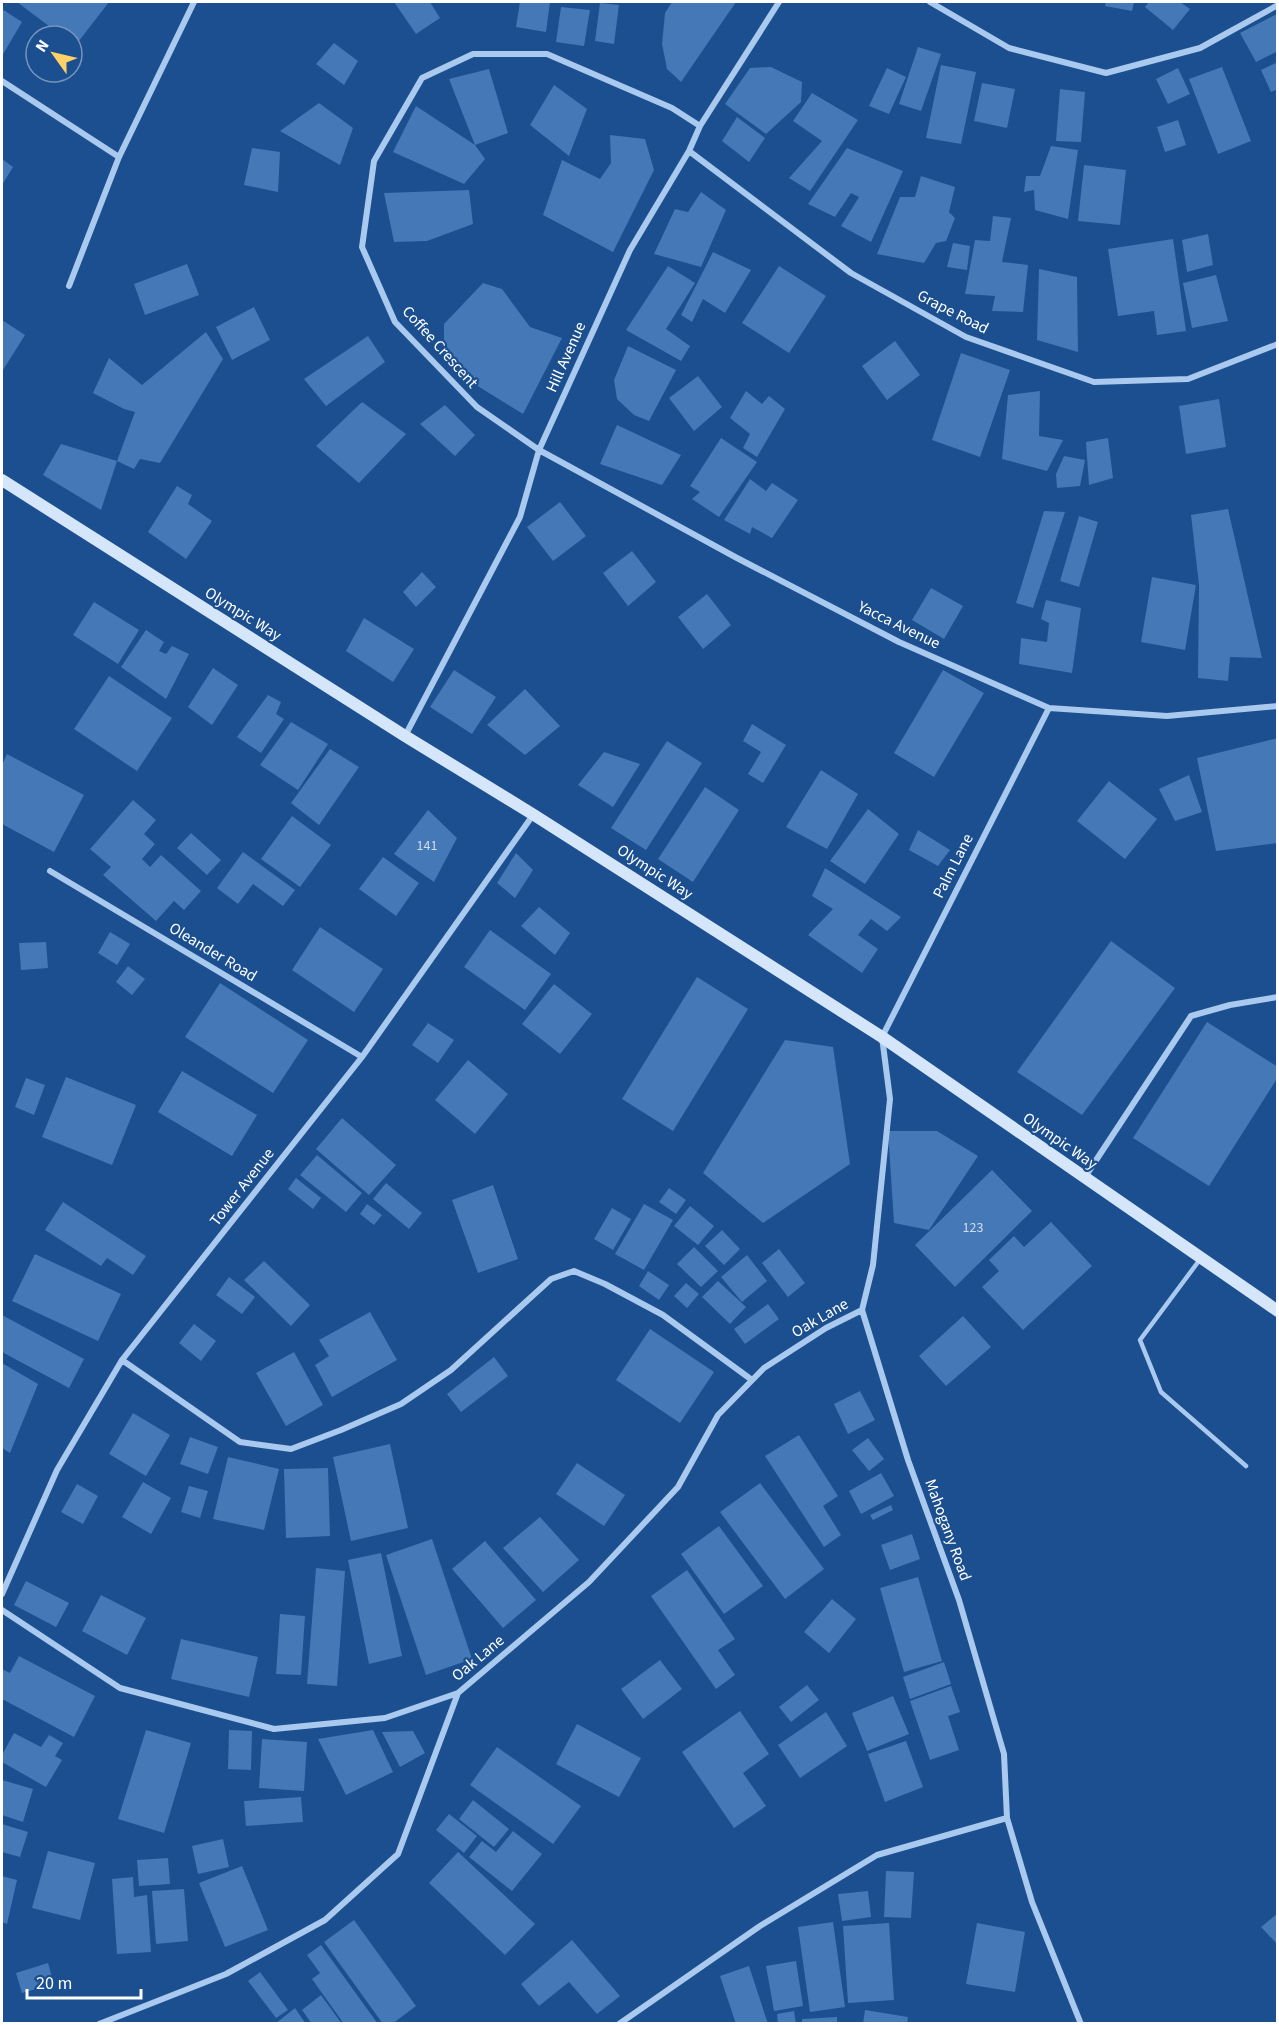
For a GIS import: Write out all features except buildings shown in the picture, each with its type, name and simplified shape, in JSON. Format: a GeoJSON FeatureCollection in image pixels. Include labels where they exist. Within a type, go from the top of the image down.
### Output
{"type":"FeatureCollection","features":[{"type":"Feature","properties":{"kind":"street"},"geometry":{"type":"LineString","coordinates":[[69,286],[119,157],[195,2]]}},
{"type":"Feature","properties":{"kind":"street","name":"Hill Avenue"},"geometry":{"type":"LineString","coordinates":[[405,736],[520,517],[539,450],[630,250],[689,151],[700,126],[779,2]]}},
{"type":"Feature","properties":{"kind":"street"},"geometry":{"type":"LineString","coordinates":[[930,2],[1009,48],[1106,73],[1200,48],[1278,5]]}},
{"type":"Feature","properties":{"kind":"street","name":"Coffee Crescent"},"geometry":{"type":"LineString","coordinates":[[539,450],[477,407],[395,321],[362,248],[374,160],[422,78],[472,54],[547,54],[672,108],[700,126]]}},
{"type":"Feature","properties":{"kind":"street"},"geometry":{"type":"LineString","coordinates":[[2,81],[119,157]]}},
{"type":"Feature","properties":{"kind":"street","name":"Grape Road"},"geometry":{"type":"LineString","coordinates":[[689,151],[851,273],[966,338],[1094,382],[1188,379],[1278,344]]}},
{"type":"Feature","properties":{"kind":"street","name":"Yacca Avenue"},"geometry":{"type":"LineString","coordinates":[[539,450],[737,558],[899,642],[1049,708],[1167,716],[1278,706]]}},
{"type":"Feature","properties":{"kind":"street","name":"Olympic Way"},"geometry":{"type":"LineString","coordinates":[[2,480],[882,1037],[1278,1311]]}},
{"type":"Feature","properties":{"kind":"street","name":"Palm Lane"},"geometry":{"type":"LineString","coordinates":[[882,1037],[1049,708]]}},
{"type":"Feature","properties":{"kind":"street","name":"Tower Avenue"},"geometry":{"type":"LineString","coordinates":[[2,1594],[57,1470],[122,1360],[362,1057],[534,815]]}},
{"type":"Feature","properties":{"kind":"street","name":"Oleander Road"},"geometry":{"type":"LineString","coordinates":[[50,871],[362,1057]]}},
{"type":"Feature","properties":{"kind":"street"},"geometry":{"type":"LineString","coordinates":[[1085,1178],[1191,1016],[1230,1005],[1278,997]]}},
{"type":"Feature","properties":{"kind":"street"},"geometry":{"type":"LineString","coordinates":[[862,1310],[873,1265],[890,1099],[882,1037]]}},
{"type":"Feature","properties":{"kind":"street"},"geometry":{"type":"LineString","coordinates":[[122,1360],[240,1442],[291,1449],[401,1404],[451,1370],[551,1279],[574,1271],[605,1284],[663,1315],[752,1380]]}},
{"type":"Feature","properties":{"kind":"street","name":"Oak Lane"},"geometry":{"type":"LineString","coordinates":[[2,1610],[120,1688],[273,1729],[385,1718],[458,1693],[589,1582],[678,1487],[718,1415],[764,1368],[826,1328],[862,1310]]}},
{"type":"Feature","properties":{"kind":"street","name":"Mahogany Road"},"geometry":{"type":"LineString","coordinates":[[862,1310],[908,1460],[959,1600],[1004,1754],[1007,1818],[1032,1902],[1081,2024]]}},
{"type":"Feature","properties":{"kind":"street"},"geometry":{"type":"LineString","coordinates":[[99,2024],[226,1974],[325,1920],[398,1854],[458,1693]]}},
{"type":"Feature","properties":{"kind":"street"},"geometry":{"type":"LineString","coordinates":[[619,2024],[760,1926],[877,1855],[1007,1818]]}},
{"type":"Feature","properties":{"kind":"lane"},"geometry":{"type":"LineString","coordinates":[[1201,1258],[1140,1340],[1161,1392],[1246,1466]]}}]}
